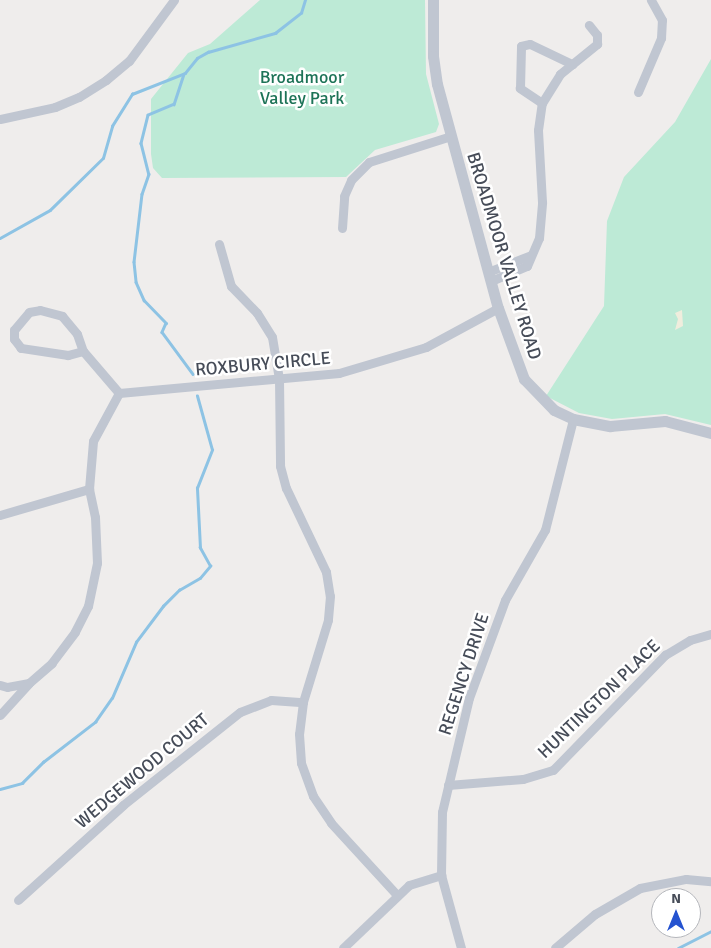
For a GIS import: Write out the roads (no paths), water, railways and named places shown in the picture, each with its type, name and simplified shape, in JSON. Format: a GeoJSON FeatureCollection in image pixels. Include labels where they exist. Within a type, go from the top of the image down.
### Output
{"type":"FeatureCollection","features":[{"type":"Feature","properties":{"kind":"street"},"geometry":{"type":"LineString","coordinates":[[0,119],[55,108],[106,80],[129,61],[174,0]]}},
{"type":"Feature","properties":{"kind":"street","name":"BROADMOOR VALLEY ROAD"},"geometry":{"type":"LineString","coordinates":[[433,0],[433,67],[498,308],[524,379],[554,410],[573,419],[610,426],[665,421],[711,434]]}},
{"type":"Feature","properties":{"kind":"street"},"geometry":{"type":"LineString","coordinates":[[638,92],[661,38],[662,20],[651,0]]}},
{"type":"Feature","properties":{"kind":"street"},"geometry":{"type":"LineString","coordinates":[[490,276],[531,255],[541,232],[538,130],[542,104],[550,86],[599,40],[589,26]]}},
{"type":"Feature","properties":{"kind":"street"},"geometry":{"type":"LineString","coordinates":[[542,104],[520,88],[521,46],[530,44],[572,64]]}},
{"type":"Feature","properties":{"kind":"street"},"geometry":{"type":"LineString","coordinates":[[342,228],[344,196],[351,180],[369,162],[451,136]]}},
{"type":"Feature","properties":{"kind":"street"},"geometry":{"type":"LineString","coordinates":[[219,244],[231,286],[258,313],[272,337],[279,379],[280,466],[284,481],[326,572],[330,596],[328,620],[302,702],[299,748],[314,796],[331,823],[397,895]]}},
{"type":"Feature","properties":{"kind":"street","name":"ROXBURY CIRCLE"},"geometry":{"type":"LineString","coordinates":[[119,393],[339,373],[404,356],[498,308]]}},
{"type":"Feature","properties":{"kind":"street"},"geometry":{"type":"LineString","coordinates":[[0,715],[29,683],[52,663],[75,632],[95,584],[95,517],[89,489],[93,441],[119,393],[83,351],[77,334],[62,316],[53,312],[29,312],[14,330],[14,339],[21,348],[30,352],[68,355],[83,351]]}},
{"type":"Feature","properties":{"kind":"street","name":"REGENCY DRIVE"},"geometry":{"type":"LineString","coordinates":[[461,948],[441,875],[439,836],[448,785],[469,698],[505,600],[545,530],[573,419]]}},
{"type":"Feature","properties":{"kind":"street"},"geometry":{"type":"LineString","coordinates":[[0,516],[89,489]]}},
{"type":"Feature","properties":{"kind":"street","name":"HUNTINGTON PLACE"},"geometry":{"type":"LineString","coordinates":[[448,785],[524,779],[553,770],[665,655],[690,640],[711,634]]}},
{"type":"Feature","properties":{"kind":"street"},"geometry":{"type":"LineString","coordinates":[[0,685],[7,687],[29,683]]}},
{"type":"Feature","properties":{"kind":"street","name":"WEDGEWOOD COURT"},"geometry":{"type":"LineString","coordinates":[[18,900],[123,805],[240,712],[271,700],[302,702]]}},
{"type":"Feature","properties":{"kind":"street"},"geometry":{"type":"LineString","coordinates":[[343,948],[397,895],[417,880],[441,875]]}},
{"type":"Feature","properties":{"kind":"street"},"geometry":{"type":"LineString","coordinates":[[555,948],[595,914],[640,888],[686,879],[711,881]]}},
{"type":"Feature","properties":{"kind":"waterway"},"geometry":{"type":"LineString","coordinates":[[0,238],[50,210],[103,158],[112,126],[132,94],[185,73],[197,58],[208,52],[275,33],[301,13],[305,0]]}},
{"type":"Feature","properties":{"kind":"waterway"},"geometry":{"type":"LineString","coordinates":[[184,74],[174,104],[148,115],[141,143],[149,174],[142,194],[134,262],[136,282],[144,300],[166,323],[162,332],[193,374]]}},
{"type":"Feature","properties":{"kind":"waterway"},"geometry":{"type":"LineString","coordinates":[[0,789],[22,783],[43,762],[95,722],[112,698],[136,642],[163,606],[179,590],[200,578],[210,566],[200,548],[197,488],[212,450],[197,396]]}},
{"type":"Feature","properties":{"kind":"waterway"},"geometry":{"type":"LineString","coordinates":[[678,948],[711,931]]}},
{"type":"Feature","properties":{"kind":"park label","name":"Broadmoor Valley Park"},"geometry":{"type":"Point","coordinates":[302,88]}}]}
